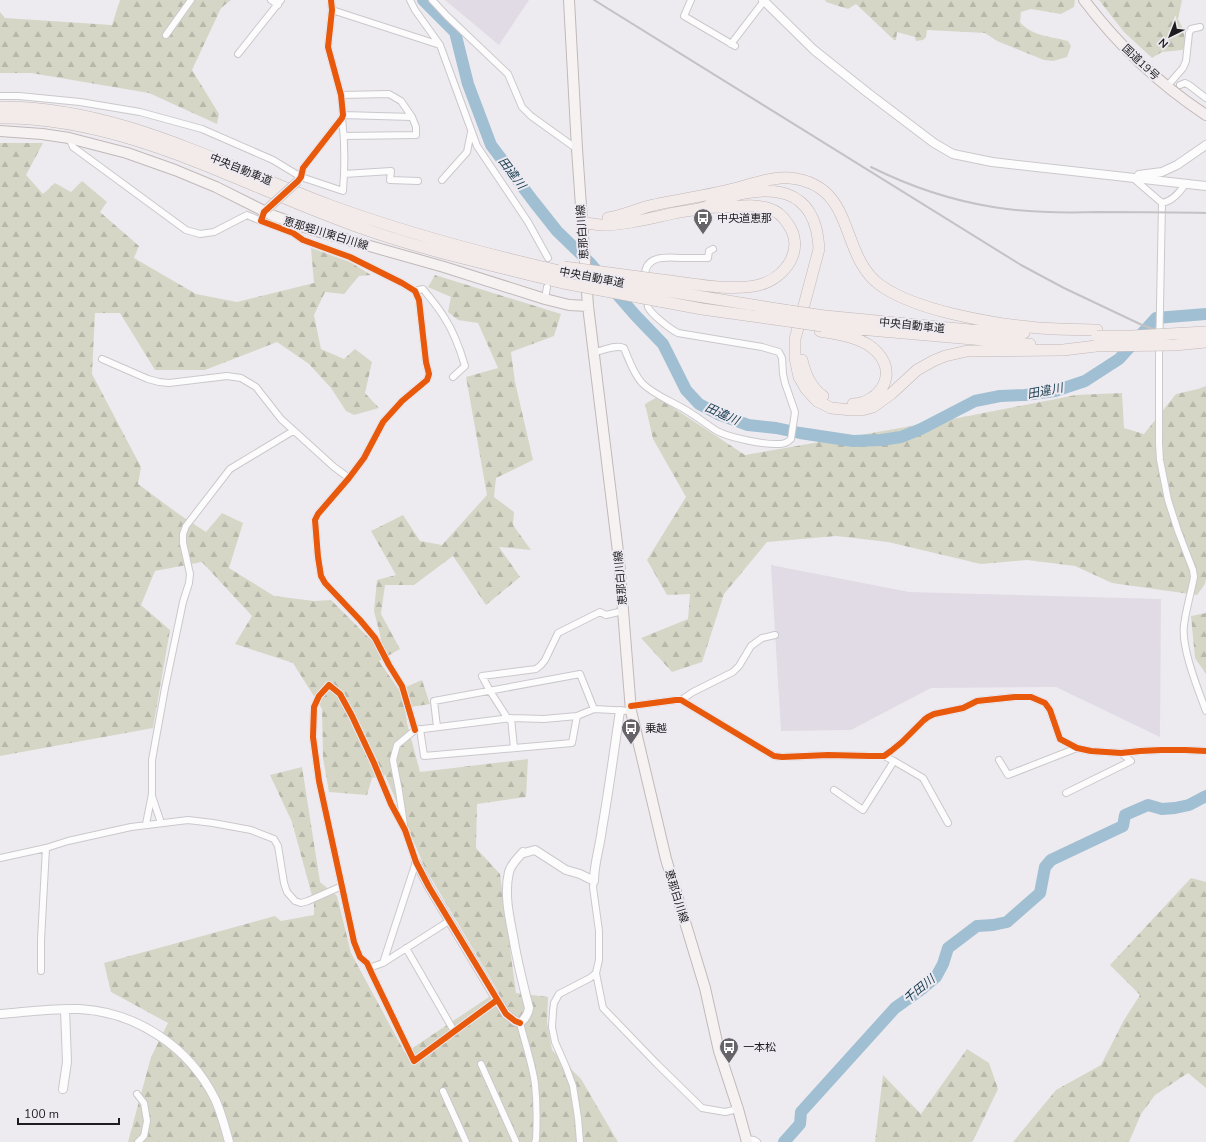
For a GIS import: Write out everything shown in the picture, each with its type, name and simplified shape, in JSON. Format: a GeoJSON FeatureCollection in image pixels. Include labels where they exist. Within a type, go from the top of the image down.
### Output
{"type":"FeatureCollection","features":[{"type":"Feature","properties":{"kind":"highway","name":"国道19号"},"geometry":{"type":"LineString","coordinates":[[1084,0],[1112,34],[1144,66],[1178,96],[1206,115]]}},
{"type":"Feature","properties":{"kind":"highway","name":"国道19号"},"geometry":{"type":"LineString","coordinates":[[1088,0],[1114,32],[1130,48],[1169,84],[1206,112]]}},
{"type":"Feature","properties":{"kind":"highway","name":"中央自動車道"},"geometry":{"type":"LineString","coordinates":[[0,107],[56,112],[118,124],[183,146],[328,204],[380,223],[465,248],[564,274]]}},
{"type":"Feature","properties":{"kind":"highway","name":"中央自動車道"},"geometry":{"type":"LineString","coordinates":[[0,118],[31,119],[55,122],[85,127],[116,135],[180,156],[354,226],[412,244],[564,274],[660,290],[788,320]]}},
{"type":"Feature","properties":{"kind":"highway"},"geometry":{"type":"LineString","coordinates":[[582,222],[618,216],[652,205],[722,192],[779,178],[790,178],[805,181],[819,187],[832,199],[837,206],[864,268],[876,282],[885,288],[929,308],[987,322],[1097,337]]}},
{"type":"Feature","properties":{"kind":"highway"},"geometry":{"type":"LineString","coordinates":[[768,181],[784,185],[799,192],[810,202],[819,214],[824,228],[825,252],[802,342],[801,355],[810,382],[818,393],[835,401],[856,404],[865,402],[876,396],[885,383],[886,378],[886,369],[878,352],[859,339],[823,324]]}},
{"type":"Feature","properties":{"kind":"highway"},"geometry":{"type":"LineString","coordinates":[[706,207],[718,200],[733,196],[760,190],[772,190],[791,195],[804,205],[815,222],[819,249],[795,339],[796,358],[799,377],[806,389],[817,401],[831,408],[862,410],[873,407],[891,394],[917,370],[945,356],[967,351],[1063,350],[1097,337]]}},
{"type":"Feature","properties":{"kind":"highway"},"geometry":{"type":"LineString","coordinates":[[564,274],[660,290],[758,286],[778,276],[790,264],[794,248],[793,236],[788,224],[777,213],[769,208],[756,206],[706,207],[631,222],[600,225],[582,222]]}},
{"type":"Feature","properties":{"kind":"highway","name":"中央自動車道"},"geometry":{"type":"LineString","coordinates":[[660,290],[702,309],[823,324],[1019,343],[1097,337],[1206,332]]}},
{"type":"Feature","properties":{"kind":"highway","name":"中央自動車道"},"geometry":{"type":"LineString","coordinates":[[1097,337],[1161,345],[1206,342]]}},
{"type":"Feature","properties":{"kind":"main road","name":"恵那白川線"},"geometry":{"type":"LineString","coordinates":[[569,0],[577,149],[588,306],[619,560],[631,709],[666,859],[705,988],[719,1051],[747,1140]]}},
{"type":"Feature","properties":{"kind":"main road","name":"恵那蛭川東白川線"},"geometry":{"type":"LineString","coordinates":[[0,131],[42,134],[69,138],[126,154],[175,170],[216,187],[264,214],[313,230],[444,267],[545,299],[569,305],[588,306]]}},
{"type":"Feature","properties":{"kind":"street"},"geometry":{"type":"LineString","coordinates":[[166,35],[191,0]]}},
{"type":"Feature","properties":{"kind":"street"},"geometry":{"type":"LineString","coordinates":[[238,54],[280,2],[271,0]]}},
{"type":"Feature","properties":{"kind":"street"},"geometry":{"type":"LineString","coordinates":[[0,96],[19,96],[80,102],[147,114],[202,129],[273,160],[300,179],[343,191],[344,136],[341,95],[328,47],[332,10],[331,0]]}},
{"type":"Feature","properties":{"kind":"street"},"geometry":{"type":"LineString","coordinates":[[410,0],[415,10],[440,45],[477,146],[528,222],[548,258]]}},
{"type":"Feature","properties":{"kind":"street"},"geometry":{"type":"LineString","coordinates":[[432,0],[508,74],[522,107],[531,116],[577,149]]}},
{"type":"Feature","properties":{"kind":"street"},"geometry":{"type":"LineString","coordinates":[[691,0],[684,16],[733,45],[763,0],[814,50],[868,93],[934,144],[958,155],[992,162],[1206,186]]}},
{"type":"Feature","properties":{"kind":"street"},"geometry":{"type":"LineString","coordinates":[[332,10],[440,45]]}},
{"type":"Feature","properties":{"kind":"street"},"geometry":{"type":"LineString","coordinates":[[1169,84],[1183,68],[1186,62],[1189,32],[1191,28],[1200,27]]}},
{"type":"Feature","properties":{"kind":"street"},"geometry":{"type":"LineString","coordinates":[[1180,85],[1185,83],[1189,85],[1206,98]]}},
{"type":"Feature","properties":{"kind":"street"},"geometry":{"type":"LineString","coordinates":[[341,95],[389,94],[401,101],[412,117],[416,127],[416,135],[344,136]]}},
{"type":"Feature","properties":{"kind":"street"},"geometry":{"type":"LineString","coordinates":[[342,116],[412,117]]}},
{"type":"Feature","properties":{"kind":"street"},"geometry":{"type":"LineString","coordinates":[[264,214],[300,179],[303,168],[342,116]]}},
{"type":"Feature","properties":{"kind":"street"},"geometry":{"type":"LineString","coordinates":[[442,180],[467,152],[471,130]]}},
{"type":"Feature","properties":{"kind":"street"},"geometry":{"type":"LineString","coordinates":[[69,138],[73,147],[186,230],[200,234],[214,232],[247,215],[264,214],[303,240],[350,257],[415,291],[419,300],[426,362],[429,374],[427,380],[402,401],[383,422],[364,458],[318,514],[315,520],[321,576],[325,583],[375,638],[402,686],[424,756],[572,743],[577,716]]}},
{"type":"Feature","properties":{"kind":"street"},"geometry":{"type":"LineString","coordinates":[[1133,178],[1162,172],[1178,165],[1206,144]]}},
{"type":"Feature","properties":{"kind":"street"},"geometry":{"type":"LineString","coordinates":[[1178,165],[1174,174],[1175,178],[1183,183]]}},
{"type":"Feature","properties":{"kind":"street"},"geometry":{"type":"LineString","coordinates":[[344,174],[391,171],[390,180],[418,181]]}},
{"type":"Feature","properties":{"kind":"street"},"geometry":{"type":"LineString","coordinates":[[1133,178],[1162,203],[1159,358],[1160,460],[1168,500],[1193,570],[1194,577],[1183,626],[1183,638],[1186,652],[1206,711]]}},
{"type":"Feature","properties":{"kind":"street"},"geometry":{"type":"LineString","coordinates":[[1162,203],[1168,202],[1181,192],[1183,183]]}},
{"type":"Feature","properties":{"kind":"street"},"geometry":{"type":"LineString","coordinates":[[594,352],[621,346],[624,348],[636,376],[642,383],[658,396],[684,409],[718,431],[737,438],[762,442],[781,444],[791,439],[795,412],[785,383],[782,358],[779,352],[762,347],[678,333],[670,330],[648,308],[645,273],[647,266],[660,258],[708,258],[709,251],[713,249]]}},
{"type":"Feature","properties":{"kind":"street"},"geometry":{"type":"LineString","coordinates":[[545,299],[547,287]]}},
{"type":"Feature","properties":{"kind":"street"},"geometry":{"type":"LineString","coordinates":[[415,291],[423,289],[444,318],[456,340],[465,366],[453,377]]}},
{"type":"Feature","properties":{"kind":"street"},"geometry":{"type":"LineString","coordinates":[[102,359],[148,379],[159,382],[169,383],[227,376],[241,378],[256,387],[281,419],[293,431],[334,467],[349,478]]}},
{"type":"Feature","properties":{"kind":"street"},"geometry":{"type":"LineString","coordinates":[[146,824],[152,794],[152,760],[164,688],[183,602],[189,583],[190,574],[183,543],[183,534],[186,526],[230,469],[293,431]]}},
{"type":"Feature","properties":{"kind":"street"},"geometry":{"type":"LineString","coordinates":[[514,748],[509,718],[490,691],[482,676],[536,669],[541,665],[558,633],[600,612],[606,615],[623,611]]}},
{"type":"Feature","properties":{"kind":"street"},"geometry":{"type":"LineString","coordinates":[[405,830],[399,791],[392,760],[397,745],[417,730],[509,718],[544,719],[577,716],[594,709],[620,711],[681,700],[693,692],[733,672],[739,666],[751,646],[762,638],[776,635]]}},
{"type":"Feature","properties":{"kind":"street"},"geometry":{"type":"LineString","coordinates":[[437,727],[434,701],[580,674],[594,709]]}},
{"type":"Feature","properties":{"kind":"street"},"geometry":{"type":"LineString","coordinates":[[497,1000],[414,1061],[369,968],[360,957],[354,942],[319,781],[313,737],[314,707],[318,696],[329,685],[340,694],[352,716],[391,804],[405,830],[416,862],[429,886],[506,1014],[514,1021],[520,1023]]}},
{"type":"Feature","properties":{"kind":"street"},"geometry":{"type":"LineString","coordinates":[[884,756],[902,742],[924,720],[934,714],[963,708],[977,701],[1015,697],[1031,697],[1045,703],[1050,710],[1060,739],[1077,748],[1091,751],[1121,753],[1167,750],[1206,751]]}},
{"type":"Feature","properties":{"kind":"street"},"geometry":{"type":"LineString","coordinates":[[681,700],[774,756],[884,756],[923,778],[948,823]]}},
{"type":"Feature","properties":{"kind":"street"},"geometry":{"type":"LineString","coordinates":[[620,711],[603,829],[594,867],[593,887],[599,931],[599,960],[596,972],[603,1008],[702,1108],[725,1112],[738,1109]]}},
{"type":"Feature","properties":{"kind":"street"},"geometry":{"type":"LineString","coordinates":[[999,760],[1008,775],[1077,748]]}},
{"type":"Feature","properties":{"kind":"street"},"geometry":{"type":"LineString","coordinates":[[1066,793],[1131,761],[1121,753]]}},
{"type":"Feature","properties":{"kind":"street"},"geometry":{"type":"LineString","coordinates":[[834,790],[863,810],[894,761]]}},
{"type":"Feature","properties":{"kind":"street"},"geometry":{"type":"LineString","coordinates":[[152,794],[161,823]]}},
{"type":"Feature","properties":{"kind":"street"},"geometry":{"type":"LineString","coordinates":[[0,858],[46,848],[68,841],[131,826],[188,820],[251,830],[274,839],[278,846],[284,883],[287,892],[295,901],[301,903],[308,901],[342,886]]}},
{"type":"Feature","properties":{"kind":"street"},"geometry":{"type":"LineString","coordinates":[[41,971],[41,940],[46,848]]}},
{"type":"Feature","properties":{"kind":"street"},"geometry":{"type":"LineString","coordinates":[[520,1023],[525,1019],[529,1008],[517,958],[508,909],[508,884],[512,865],[523,852],[535,850],[566,870],[580,874],[594,881]]}},
{"type":"Feature","properties":{"kind":"street"},"geometry":{"type":"LineString","coordinates":[[383,963],[416,862]]}},
{"type":"Feature","properties":{"kind":"street"},"geometry":{"type":"LineString","coordinates":[[369,968],[383,963],[449,921]]}},
{"type":"Feature","properties":{"kind":"street"},"geometry":{"type":"LineString","coordinates":[[406,948],[454,1031]]}},
{"type":"Feature","properties":{"kind":"street"},"geometry":{"type":"LineString","coordinates":[[580,1142],[573,1086],[555,1042],[552,1027],[552,1011],[554,1003],[560,994],[590,978],[596,972]]}},
{"type":"Feature","properties":{"kind":"street"},"geometry":{"type":"LineString","coordinates":[[63,1089],[67,1062],[65,1009]]}},
{"type":"Feature","properties":{"kind":"street"},"geometry":{"type":"LineString","coordinates":[[0,1014],[42,1010],[80,1009],[125,1018],[151,1030],[170,1043],[205,1082],[219,1107],[229,1142]]}},
{"type":"Feature","properties":{"kind":"street"},"geometry":{"type":"LineString","coordinates":[[520,1023],[535,1083],[537,1111],[535,1142]]}},
{"type":"Feature","properties":{"kind":"street"},"geometry":{"type":"LineString","coordinates":[[480,1064],[516,1142]]}},
{"type":"Feature","properties":{"kind":"street"},"geometry":{"type":"LineString","coordinates":[[443,1091],[466,1142]]}},
{"type":"Feature","properties":{"kind":"street"},"geometry":{"type":"LineString","coordinates":[[137,1094],[144,1104],[147,1121],[144,1136],[138,1142]]}},
{"type":"Feature","properties":{"kind":"street"},"geometry":{"type":"LineString","coordinates":[[747,1140],[754,1140],[757,1142]]}},
{"type":"Feature","properties":{"kind":"shaded area"},"geometry":{"type":"Polygon","coordinates":[[[445,0],[529,0],[499,45],[445,0]]]}},
{"type":"Feature","properties":{"kind":"shaded area"},"geometry":{"type":"Polygon","coordinates":[[[771,565],[909,592],[1161,599],[1160,737],[1056,687],[931,688],[851,730],[781,731],[771,565]]]}},
{"type":"Feature","properties":{"kind":"green space"},"geometry":{"type":"Polygon","coordinates":[[[120,0],[231,0],[221,8],[192,70],[219,114],[217,124],[149,93],[31,73],[0,73],[0,12],[5,18],[112,25],[120,0]]]}},
{"type":"Feature","properties":{"kind":"green space"},"geometry":{"type":"Polygon","coordinates":[[[825,0],[1075,0],[1074,7],[1061,14],[1031,9],[1021,12],[1020,22],[1030,31],[1068,41],[1071,46],[1067,57],[1053,61],[1044,60],[997,41],[985,33],[927,30],[926,37],[923,40],[916,41],[915,37],[897,32],[896,40],[894,40],[856,4],[848,9],[826,2],[825,0]]]}},
{"type":"Feature","properties":{"kind":"green space"},"geometry":{"type":"Polygon","coordinates":[[[1099,0],[1182,0],[1178,19],[1183,29],[1186,45],[1182,50],[1162,52],[1152,58],[1124,32],[1099,0]]]}},
{"type":"Feature","properties":{"kind":"green space"},"geometry":{"type":"Polygon","coordinates":[[[0,143],[43,143],[26,175],[43,194],[55,183],[71,192],[82,181],[107,202],[100,212],[139,246],[134,258],[196,294],[237,302],[314,283],[311,248],[350,262],[371,275],[359,276],[344,294],[325,292],[314,315],[321,349],[344,359],[355,349],[372,362],[365,393],[379,408],[354,415],[346,411],[331,388],[309,364],[277,342],[205,370],[155,370],[120,313],[95,313],[92,374],[141,467],[138,484],[206,532],[222,513],[243,523],[229,568],[274,596],[314,601],[331,600],[369,638],[381,639],[374,611],[377,580],[396,575],[371,531],[403,515],[420,541],[442,545],[487,495],[466,377],[498,368],[478,323],[458,320],[448,312],[451,297],[428,287],[435,275],[561,314],[554,336],[511,352],[515,382],[533,460],[496,478],[494,497],[514,512],[513,525],[531,550],[499,547],[520,577],[486,605],[453,556],[414,585],[385,585],[381,614],[400,649],[379,661],[399,690],[422,680],[430,704],[405,708],[407,723],[420,772],[528,759],[526,797],[477,804],[476,848],[500,874],[516,993],[548,997],[547,1022],[552,1050],[581,1079],[618,1142],[128,1142],[151,1057],[168,1023],[111,992],[104,963],[275,916],[281,921],[314,915],[314,903],[292,822],[270,775],[302,767],[320,882],[337,896],[351,953],[405,1053],[498,991],[425,868],[385,775],[372,778],[367,795],[329,792],[323,758],[322,709],[293,663],[235,644],[252,616],[202,562],[155,571],[141,605],[170,630],[153,728],[0,756],[0,143]]]}},
{"type":"Feature","properties":{"kind":"green space"},"geometry":{"type":"Polygon","coordinates":[[[1206,386],[1206,579],[1205,584],[1197,595],[1112,583],[1075,566],[1027,560],[981,564],[888,542],[836,536],[767,542],[724,594],[702,662],[672,672],[641,638],[688,619],[690,594],[667,595],[647,560],[686,497],[653,439],[645,404],[657,397],[745,455],[958,418],[1076,395],[1122,393],[1124,428],[1144,434],[1176,394],[1206,386]]]}},
{"type":"Feature","properties":{"kind":"green space"},"geometry":{"type":"Polygon","coordinates":[[[1206,613],[1206,674],[1195,658],[1191,616],[1206,613]]]}},
{"type":"Feature","properties":{"kind":"green space"},"geometry":{"type":"Polygon","coordinates":[[[1191,878],[1206,882],[1206,1088],[1188,1073],[1155,1095],[1141,1114],[1129,1142],[1013,1142],[1056,1090],[1101,1065],[1124,1020],[1140,995],[1110,965],[1191,878]]]}},
{"type":"Feature","properties":{"kind":"green space"},"geometry":{"type":"Polygon","coordinates":[[[967,1049],[989,1063],[998,1089],[973,1141],[875,1142],[883,1075],[921,1114],[967,1049]]]}},
{"type":"Feature","properties":{"kind":"waterway","name":"田違川"},"geometry":{"type":"LineString","coordinates":[[423,0],[455,32],[468,84],[491,145],[557,231],[589,262],[636,316],[663,344],[686,390],[699,404],[718,414],[748,425],[776,428],[853,441],[881,440],[901,437],[921,429],[975,401],[1000,396],[1025,395],[1055,391],[1085,381],[1119,359],[1156,318],[1206,314]]}},
{"type":"Feature","properties":{"kind":"waterway","name":"千田川"},"geometry":{"type":"LineString","coordinates":[[784,1142],[800,1124],[801,1112],[895,1008],[936,977],[943,964],[948,948],[977,926],[1007,922],[1040,893],[1045,867],[1051,860],[1123,826],[1125,815],[1148,805],[1162,809],[1175,808],[1189,805],[1206,796]]}},
{"type":"Feature","properties":{"kind":"railway"},"geometry":{"type":"LineString","coordinates":[[594,0],[1021,265],[1064,288],[1142,325],[1206,347]]}},
{"type":"Feature","properties":{"kind":"railway"},"geometry":{"type":"LineString","coordinates":[[871,167],[930,192],[977,204],[1006,209],[1059,212],[1206,213]]}},
{"type":"Feature","properties":{"kind":"cycle path"},"geometry":{"type":"LineString","coordinates":[[331,0],[332,10],[328,47],[341,95],[343,115],[303,168],[301,177],[298,181],[264,212],[261,221],[293,233],[303,240],[350,257],[415,291],[419,300],[426,362],[429,374],[427,380],[402,401],[383,422],[364,458],[318,514],[315,520],[321,576],[325,583],[375,638],[402,686],[415,730]]}},
{"type":"Feature","properties":{"kind":"cycle path"},"geometry":{"type":"LineString","coordinates":[[497,1000],[414,1061],[367,963],[360,957],[354,942],[319,781],[313,737],[314,707],[319,696],[329,685],[340,694],[352,716],[391,804],[405,830],[416,862],[429,887],[506,1014],[520,1023]]}},
{"type":"Feature","properties":{"kind":"cycle path"},"geometry":{"type":"LineString","coordinates":[[631,706],[681,700],[774,756],[884,756],[902,742],[924,720],[934,714],[963,708],[977,701],[1031,697],[1045,703],[1050,710],[1060,739],[1077,748],[1091,751],[1121,753],[1161,750],[1206,751]]}},
{"type":"Feature","properties":{"kind":"place","name":"中央道恵那"},"geometry":{"type":"Point","coordinates":[703,235]}},
{"type":"Feature","properties":{"kind":"place","name":"乗越"},"geometry":{"type":"Point","coordinates":[631,745]}},
{"type":"Feature","properties":{"kind":"place","name":"一本松"},"geometry":{"type":"Point","coordinates":[729,1064]}}]}
